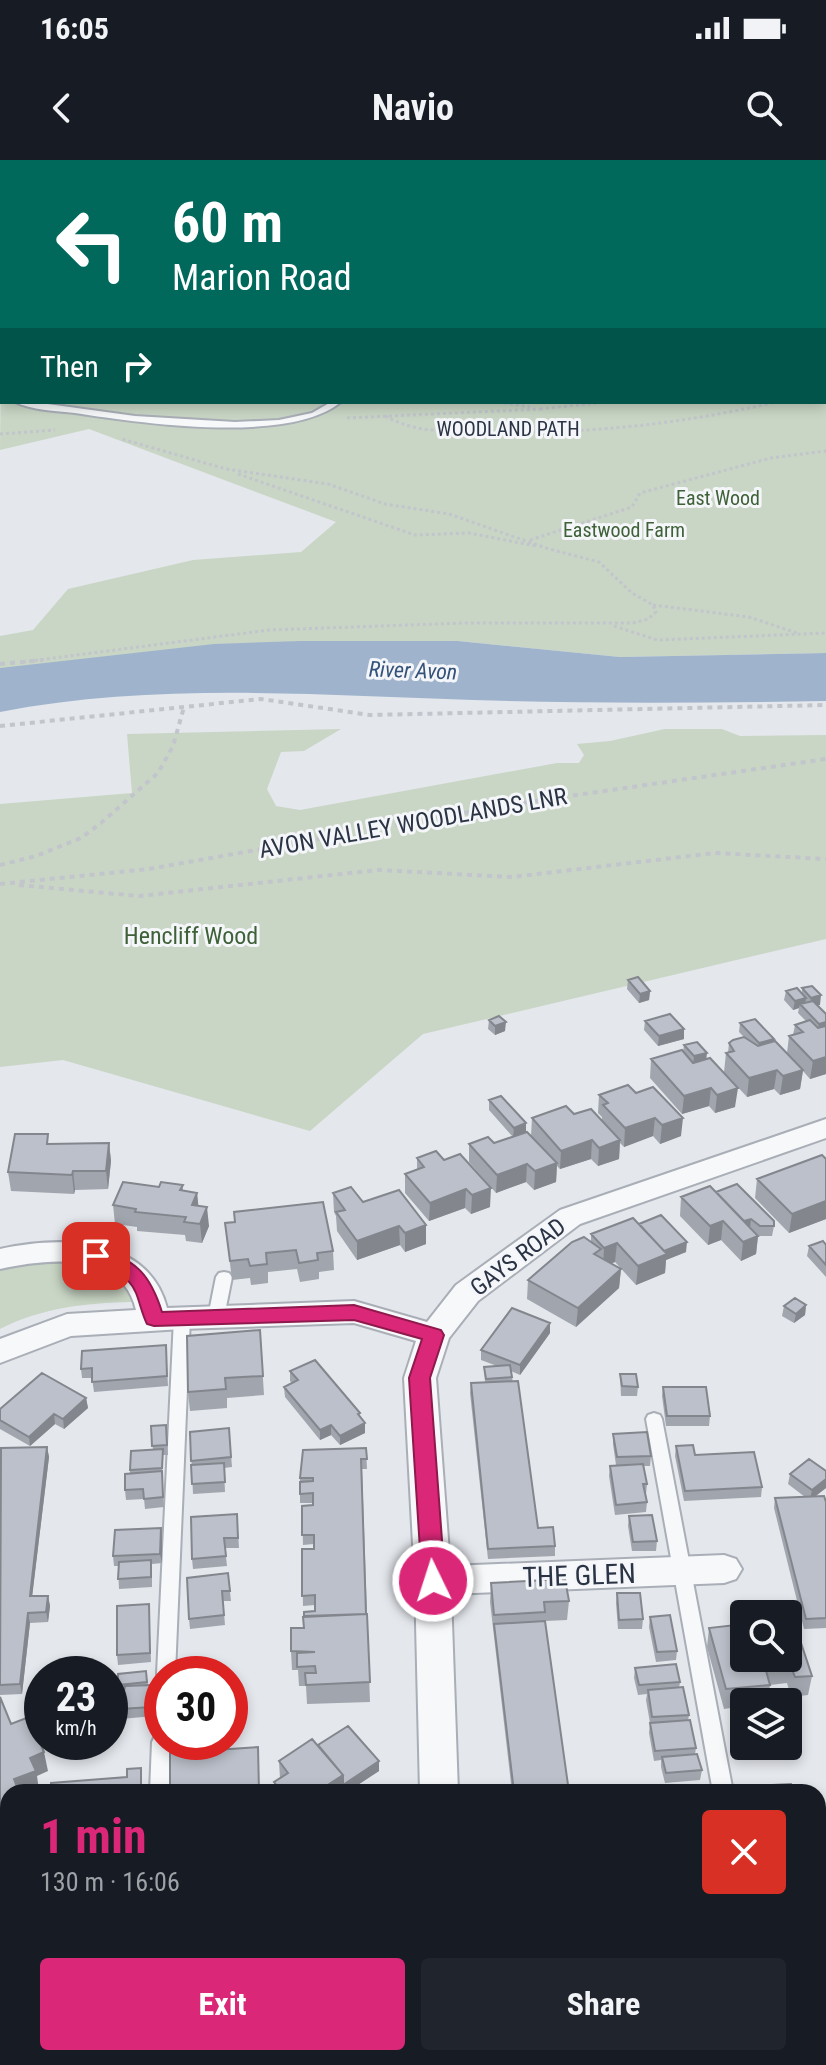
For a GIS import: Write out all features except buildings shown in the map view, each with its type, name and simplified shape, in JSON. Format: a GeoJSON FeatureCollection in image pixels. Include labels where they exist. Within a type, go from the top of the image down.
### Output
{"type":"FeatureCollection","features":[{"type":"Feature","properties":{"kind":"street","name":"GAYS ROAD"},"geometry":{"type":"LineString","coordinates":[[439,1784],[433,1581],[420,1378],[434,1335],[467,1293],[570,1217],[826,1128]]}},
{"type":"Feature","properties":{"kind":"street"},"geometry":{"type":"LineString","coordinates":[[0,1259],[29,1252],[77,1251],[116,1260],[144,1285],[168,1318]]}},
{"type":"Feature","properties":{"kind":"street"},"geometry":{"type":"LineString","coordinates":[[0,1352],[67,1325],[168,1318],[354,1312],[434,1335]]}},
{"type":"Feature","properties":{"kind":"street","name":"THE GLEN"},"geometry":{"type":"LineString","coordinates":[[433,1581],[724,1569]]}},
{"type":"Feature","properties":{"kind":"lane"},"geometry":{"type":"LineString","coordinates":[[30,404],[93,416],[251,424],[305,419],[327,413],[335,404]]}},
{"type":"Feature","properties":{"kind":"lane"},"geometry":{"type":"LineString","coordinates":[[216,1317],[224,1277]]}},
{"type":"Feature","properties":{"kind":"lane"},"geometry":{"type":"LineString","coordinates":[[166,1656],[168,1318]]}},
{"type":"Feature","properties":{"kind":"lane"},"geometry":{"type":"LineString","coordinates":[[654,1419],[721,1784]]}},
{"type":"Feature","properties":{"kind":"lane"},"geometry":{"type":"LineString","coordinates":[[160,1784],[161,1760]]}},
{"type":"Feature","properties":{"kind":"path"},"geometry":{"type":"LineString","coordinates":[[511,404],[542,409]]}},
{"type":"Feature","properties":{"kind":"path"},"geometry":{"type":"LineString","coordinates":[[305,419],[542,409],[588,404]]}},
{"type":"Feature","properties":{"kind":"path","name":"WOODLAND PATH"},"geometry":{"type":"LineString","coordinates":[[385,416],[410,429],[556,434],[707,418],[767,404]]}},
{"type":"Feature","properties":{"kind":"path"},"geometry":{"type":"LineString","coordinates":[[0,434],[60,429]]}},
{"type":"Feature","properties":{"kind":"path"},"geometry":{"type":"LineString","coordinates":[[113,435],[226,469],[415,535],[469,533],[599,562],[632,593],[653,605],[760,621],[788,627],[798,634]]}},
{"type":"Feature","properties":{"kind":"path"},"geometry":{"type":"LineString","coordinates":[[529,541],[632,507],[640,493],[771,458],[826,451]]}},
{"type":"Feature","properties":{"kind":"path"},"geometry":{"type":"LineString","coordinates":[[226,469],[328,484],[385,504],[449,514],[549,549]]}},
{"type":"Feature","properties":{"kind":"path"},"geometry":{"type":"LineString","coordinates":[[0,664],[91,655],[269,630],[464,623],[607,624],[648,619],[656,612],[653,605]]}},
{"type":"Feature","properties":{"kind":"path"},"geometry":{"type":"LineString","coordinates":[[607,624],[657,640],[826,633]]}},
{"type":"Feature","properties":{"kind":"path"},"geometry":{"type":"LineString","coordinates":[[0,726],[261,699],[370,715],[826,705]]}},
{"type":"Feature","properties":{"kind":"path"},"geometry":{"type":"LineString","coordinates":[[0,865],[36,856],[81,838],[101,823],[158,773],[173,746],[184,707]]}},
{"type":"Feature","properties":{"kind":"path","name":"AVON VALLEY WOODLANDS LNR"},"geometry":{"type":"LineString","coordinates":[[3,884],[149,869],[521,803],[826,759]]}},
{"type":"Feature","properties":{"kind":"path"},"geometry":{"type":"LineString","coordinates":[[3,884],[139,896],[378,870],[512,877],[715,853],[826,859]]}},
{"type":"Feature","properties":{"kind":"green space","name":"Eastwood Farm"},"geometry":{"type":"Polygon","coordinates":[[[0,404],[826,404],[826,653],[620,657],[458,641],[300,641],[0,674],[0,636],[33,630],[68,589],[193,560],[301,552],[336,522],[89,429],[0,450],[0,404]]]}},
{"type":"Feature","properties":{"kind":"green space","name":"Hencliff Wood"},"geometry":{"type":"Polygon","coordinates":[[[341,729],[304,751],[281,752],[267,789],[276,806],[300,810],[557,763],[579,763],[584,755],[577,744],[610,741],[665,729],[722,729],[740,736],[826,735],[826,939],[423,1034],[310,1131],[63,1060],[0,1067],[0,804],[132,793],[127,734],[341,729]]]}},
{"type":"Feature","properties":{"kind":"green space"},"geometry":{"type":"Polygon","coordinates":[[[74,1258],[117,1276],[136,1297],[131,1302],[80,1305],[47,1311],[0,1329],[0,1267],[74,1258]]]}},
{"type":"Feature","properties":{"kind":"water","name":"River Avon"},"geometry":{"type":"Polygon","coordinates":[[[458,641],[620,657],[826,653],[826,701],[561,702],[236,693],[118,697],[0,712],[0,668],[214,644],[458,641]]]}},
{"type":"Feature","properties":{"kind":"route"},"geometry":{"type":"LineString","coordinates":[[96,1256],[116,1260],[144,1285],[154,1319],[354,1312],[434,1335],[420,1378],[433,1581]]}},
{"type":"Feature","properties":{"kind":"park label","name":"East Wood"},"geometry":{"type":"Point","coordinates":[718,498]}}]}
